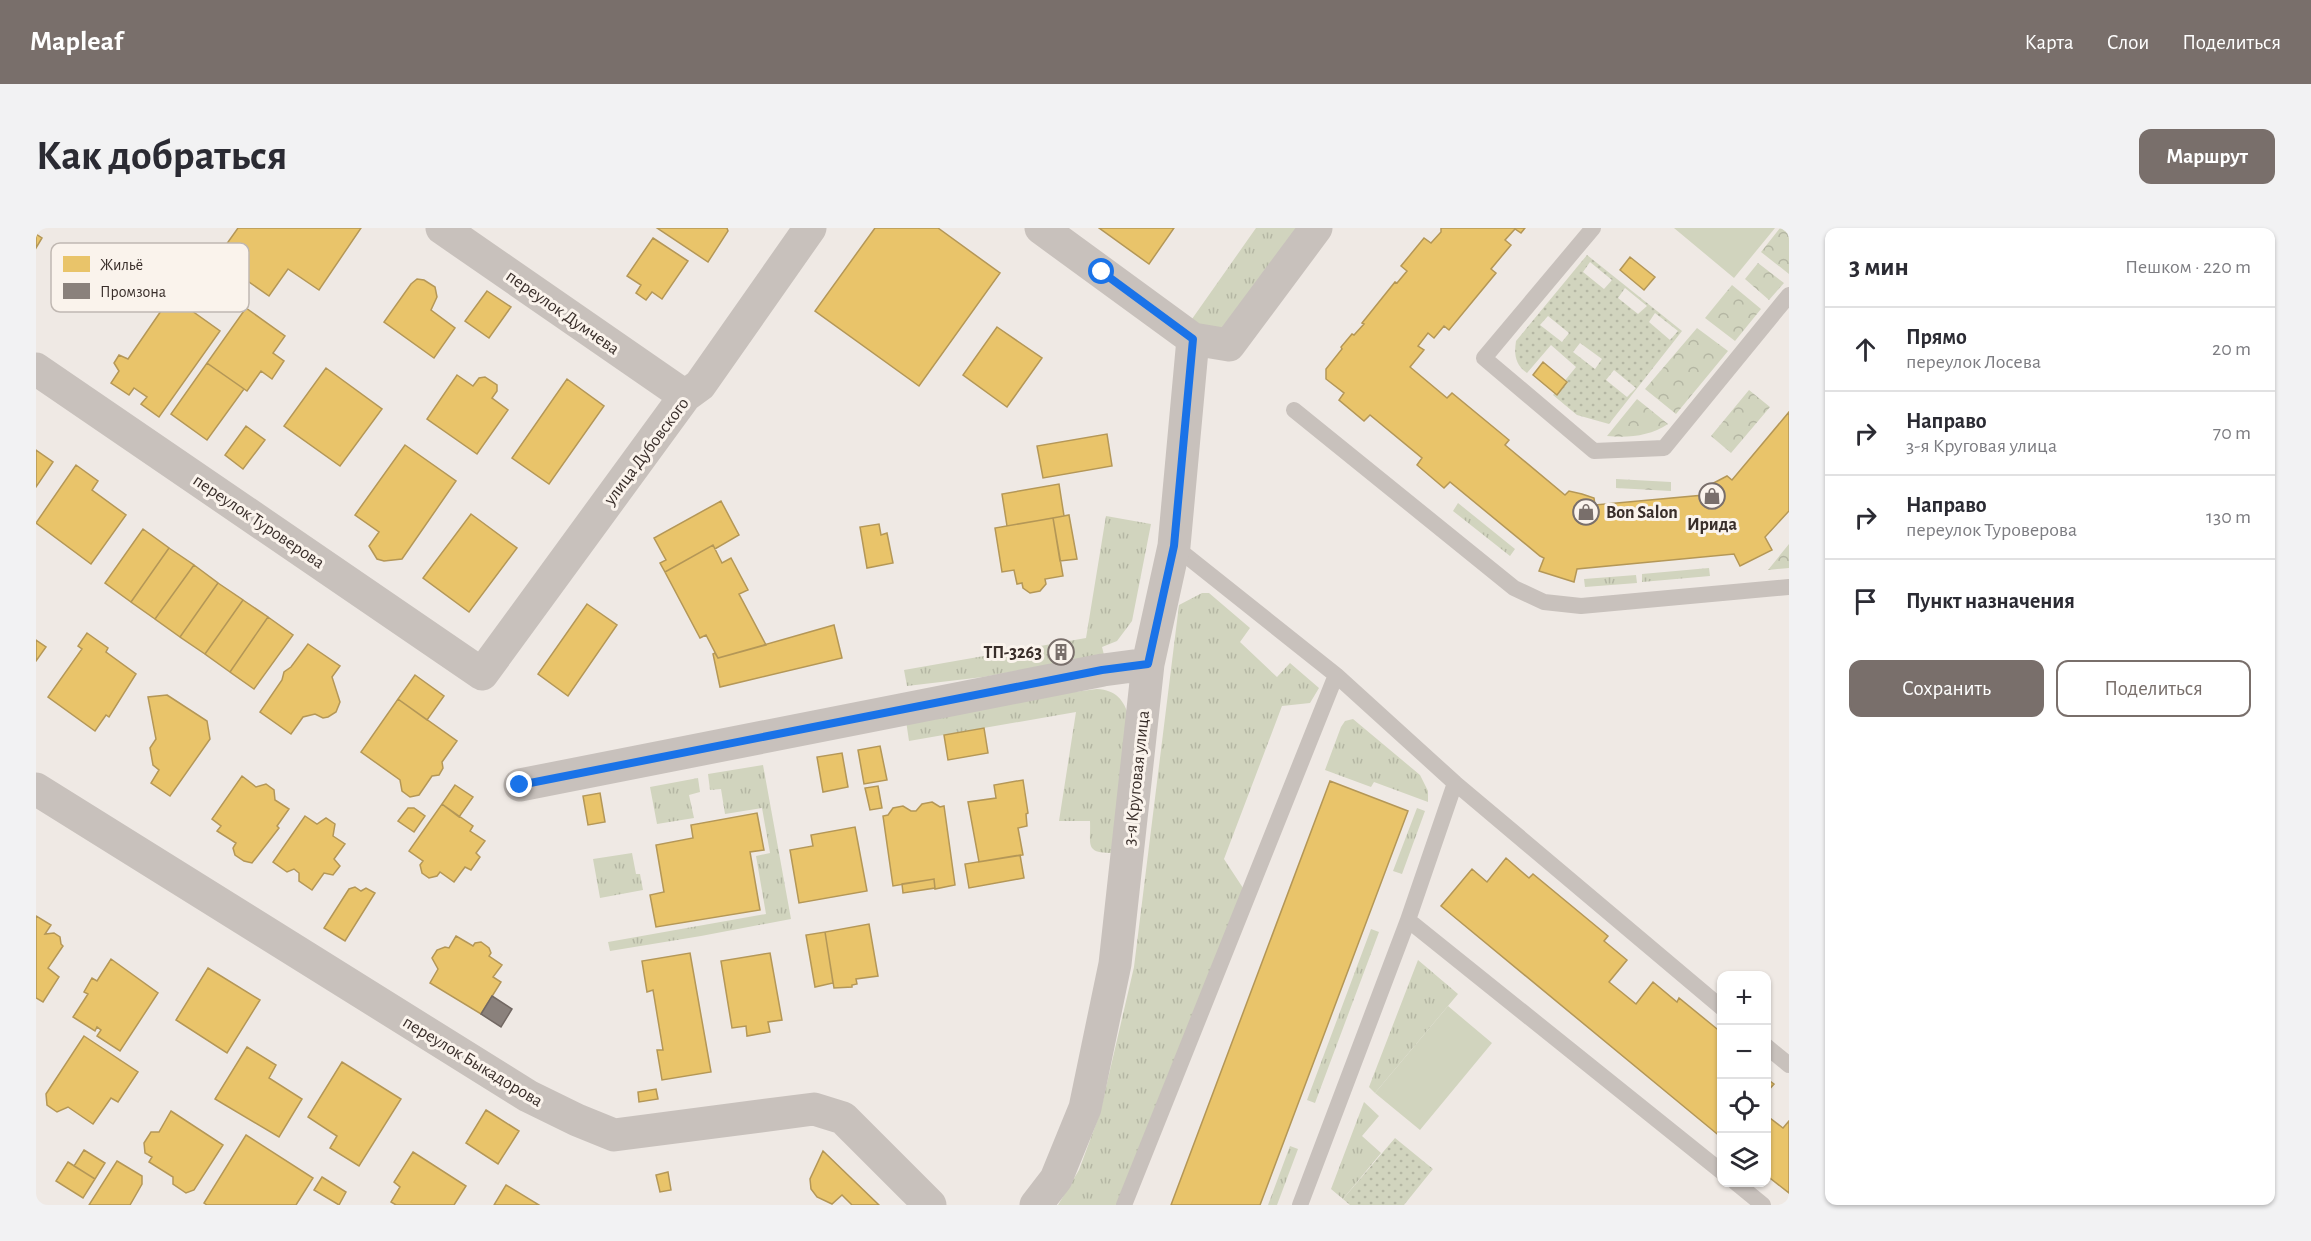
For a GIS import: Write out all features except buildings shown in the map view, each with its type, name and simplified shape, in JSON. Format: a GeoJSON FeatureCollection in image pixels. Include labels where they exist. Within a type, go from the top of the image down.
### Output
{"type":"FeatureCollection","features":[{"type":"Feature","properties":{"kind":"street","name":"переулок Думчева"},"geometry":{"type":"LineString","coordinates":[[442,228],[685,396]]}},
{"type":"Feature","properties":{"kind":"street","name":"улица Дубовского"},"geometry":{"type":"LineString","coordinates":[[482,674],[685,396],[700,385],[810,228]]}},
{"type":"Feature","properties":{"kind":"street"},"geometry":{"type":"LineString","coordinates":[[1041,228],[1193,339],[1229,345],[1316,228]]}},
{"type":"Feature","properties":{"kind":"street","name":"3-я Круговая улица"},"geometry":{"type":"LineString","coordinates":[[1036,1205],[1056,1179],[1085,1108],[1115,964],[1148,664],[1174,546],[1193,339]]}},
{"type":"Feature","properties":{"kind":"street","name":"переулок Туроверова"},"geometry":{"type":"LineString","coordinates":[[36,369],[482,674]]}},
{"type":"Feature","properties":{"kind":"street"},"geometry":{"type":"LineString","coordinates":[[520,785],[1102,670],[1148,664]]}},
{"type":"Feature","properties":{"kind":"street","name":"переулок Быкадорова"},"geometry":{"type":"LineString","coordinates":[[36,789],[528,1096],[576,1120],[614,1135],[814,1109],[843,1118],[930,1205]]}},
{"type":"Feature","properties":{"kind":"lane"},"geometry":{"type":"LineString","coordinates":[[1593,228],[1485,358],[1594,451],[1664,448],[1789,295]]}},
{"type":"Feature","properties":{"kind":"lane"},"geometry":{"type":"LineString","coordinates":[[1294,410],[1514,588],[1544,602],[1581,606],[1789,587]]}},
{"type":"Feature","properties":{"kind":"lane"},"geometry":{"type":"LineString","coordinates":[[1174,546],[1336,675],[1455,783],[1717,1004]]}},
{"type":"Feature","properties":{"kind":"lane"},"geometry":{"type":"LineString","coordinates":[[1124,1205],[1336,675]]}},
{"type":"Feature","properties":{"kind":"lane"},"geometry":{"type":"LineString","coordinates":[[1300,1205],[1408,920],[1455,783]]}},
{"type":"Feature","properties":{"kind":"lane"},"geometry":{"type":"LineString","coordinates":[[1408,920],[1717,1168]]}},
{"type":"Feature","properties":{"kind":"lane"},"geometry":{"type":"LineString","coordinates":[[1771,1049],[1789,1065]]}},
{"type":"Feature","properties":{"kind":"lane"},"geometry":{"type":"LineString","coordinates":[[1741,1187],[1763,1205]]}},
{"type":"Feature","properties":{"kind":"green space"},"geometry":{"type":"Polygon","coordinates":[[[1256,228],[1301,228],[1215,337],[1192,319],[1256,228]]]}},
{"type":"Feature","properties":{"kind":"green space"},"geometry":{"type":"Polygon","coordinates":[[[1674,228],[1775,228],[1734,278],[1674,228]]]}},
{"type":"Feature","properties":{"kind":"green space"},"geometry":{"type":"Polygon","coordinates":[[[1780,228],[1789,228],[1789,274],[1761,252],[1780,228]]]}},
{"type":"Feature","properties":{"kind":"green space"},"geometry":{"type":"Polygon","coordinates":[[[1587,255],[1682,331],[1609,424],[1577,415],[1553,395],[1576,367],[1551,345],[1527,373],[1516,359],[1516,341],[1587,255]],[[1590,262],[1583,272],[1604,289],[1612,280],[1590,262]],[[1625,288],[1618,298],[1638,314],[1647,306],[1625,288]],[[1655,313],[1649,322],[1670,340],[1678,331],[1655,313]],[[1548,316],[1540,325],[1562,342],[1569,333],[1548,316]],[[1580,343],[1573,352],[1595,369],[1602,359],[1580,343]],[[1614,370],[1606,380],[1627,397],[1636,388],[1614,370]]]}},
{"type":"Feature","properties":{"kind":"green space"},"geometry":{"type":"Polygon","coordinates":[[[1758,263],[1784,283],[1769,300],[1745,279],[1758,263]]]}},
{"type":"Feature","properties":{"kind":"green space"},"geometry":{"type":"Polygon","coordinates":[[[1732,285],[1761,309],[1735,341],[1705,318],[1732,285]]]}},
{"type":"Feature","properties":{"kind":"green space"},"geometry":{"type":"Polygon","coordinates":[[[1697,328],[1728,351],[1676,414],[1645,389],[1697,328]]]}},
{"type":"Feature","properties":{"kind":"green space"},"geometry":{"type":"Polygon","coordinates":[[[1749,390],[1770,407],[1731,453],[1711,436],[1749,390]]]}},
{"type":"Feature","properties":{"kind":"green space"},"geometry":{"type":"Polygon","coordinates":[[[1637,399],[1668,424],[1639,435],[1607,436],[1637,399]]]}},
{"type":"Feature","properties":{"kind":"green space"},"geometry":{"type":"Polygon","coordinates":[[[1616,479],[1671,482],[1671,491],[1616,488],[1616,479]]]}},
{"type":"Feature","properties":{"kind":"green space"},"geometry":{"type":"Polygon","coordinates":[[[1458,503],[1515,549],[1510,556],[1453,511],[1458,503]]]}},
{"type":"Feature","properties":{"kind":"green space"},"geometry":{"type":"Polygon","coordinates":[[[1106,516],[1151,524],[1132,621],[1117,641],[1102,647],[1104,655],[983,677],[907,686],[904,670],[1086,638],[1106,516]]]}},
{"type":"Feature","properties":{"kind":"green space"},"geometry":{"type":"Polygon","coordinates":[[[1789,544],[1789,568],[1768,570],[1789,544]]]}},
{"type":"Feature","properties":{"kind":"green space"},"geometry":{"type":"Polygon","coordinates":[[[1709,568],[1710,576],[1642,582],[1642,574],[1709,568]]]}},
{"type":"Feature","properties":{"kind":"green space"},"geometry":{"type":"Polygon","coordinates":[[[1636,575],[1637,583],[1585,587],[1584,579],[1636,575]]]}},
{"type":"Feature","properties":{"kind":"green space"},"geometry":{"type":"Polygon","coordinates":[[[1202,593],[1209,593],[1250,628],[1240,642],[1277,677],[1290,663],[1319,688],[1310,703],[1282,706],[1224,859],[1243,888],[1124,1205],[1058,1205],[1079,1170],[1100,1113],[1134,967],[1179,605],[1202,593]]]}},
{"type":"Feature","properties":{"kind":"green space"},"geometry":{"type":"Polygon","coordinates":[[[1097,689],[1109,691],[1118,697],[1129,717],[1113,853],[1093,849],[1090,842],[1090,821],[1059,821],[1076,712],[909,741],[905,714],[1097,689]]]}},
{"type":"Feature","properties":{"kind":"green space"},"geometry":{"type":"Polygon","coordinates":[[[1353,719],[1420,775],[1428,791],[1428,802],[1374,782],[1371,787],[1325,770],[1341,727],[1345,721],[1353,719]]]}},
{"type":"Feature","properties":{"kind":"green space"},"geometry":{"type":"Polygon","coordinates":[[[763,765],[791,919],[610,951],[608,942],[766,914],[756,856],[770,853],[762,808],[725,814],[721,789],[710,790],[708,774],[763,765]]]}},
{"type":"Feature","properties":{"kind":"green space"},"geometry":{"type":"Polygon","coordinates":[[[698,778],[700,792],[689,795],[694,818],[657,824],[650,787],[698,778]]]}},
{"type":"Feature","properties":{"kind":"green space"},"geometry":{"type":"Polygon","coordinates":[[[1417,808],[1425,811],[1402,874],[1393,871],[1417,808]]]}},
{"type":"Feature","properties":{"kind":"green space"},"geometry":{"type":"Polygon","coordinates":[[[632,853],[636,874],[640,874],[643,890],[600,898],[593,859],[632,853]]]}},
{"type":"Feature","properties":{"kind":"green space"},"geometry":{"type":"Polygon","coordinates":[[[1371,929],[1379,932],[1315,1103],[1307,1100],[1371,929]]]}},
{"type":"Feature","properties":{"kind":"green space"},"geometry":{"type":"Polygon","coordinates":[[[1418,960],[1458,994],[1375,1093],[1369,1087],[1418,960]]]}},
{"type":"Feature","properties":{"kind":"green space"},"geometry":{"type":"Polygon","coordinates":[[[1448,1006],[1492,1043],[1420,1130],[1375,1093],[1448,1006]]]}},
{"type":"Feature","properties":{"kind":"green space"},"geometry":{"type":"Polygon","coordinates":[[[1364,1102],[1379,1116],[1362,1136],[1381,1153],[1343,1199],[1331,1189],[1364,1102]]]}},
{"type":"Feature","properties":{"kind":"green space"},"geometry":{"type":"Polygon","coordinates":[[[1395,1138],[1433,1169],[1404,1205],[1350,1205],[1343,1199],[1395,1138]]]}},
{"type":"Feature","properties":{"kind":"green space"},"geometry":{"type":"Polygon","coordinates":[[[1290,1146],[1298,1149],[1277,1205],[1268,1205],[1290,1146]]]}},
{"type":"Feature","properties":{"kind":"place","name":"Ирида"},"geometry":{"type":"Point","coordinates":[1712,496]}},
{"type":"Feature","properties":{"kind":"place","name":"Bon Salon"},"geometry":{"type":"Point","coordinates":[1586,512]}},
{"type":"Feature","properties":{"kind":"place","name":"ТП-3263"},"geometry":{"type":"Point","coordinates":[1061,652]}},
{"type":"Feature","properties":{"kind":"route"},"geometry":{"type":"LineString","coordinates":[[520,785],[1102,670],[1148,664],[1174,546],[1193,339],[1102,272]]}}]}
